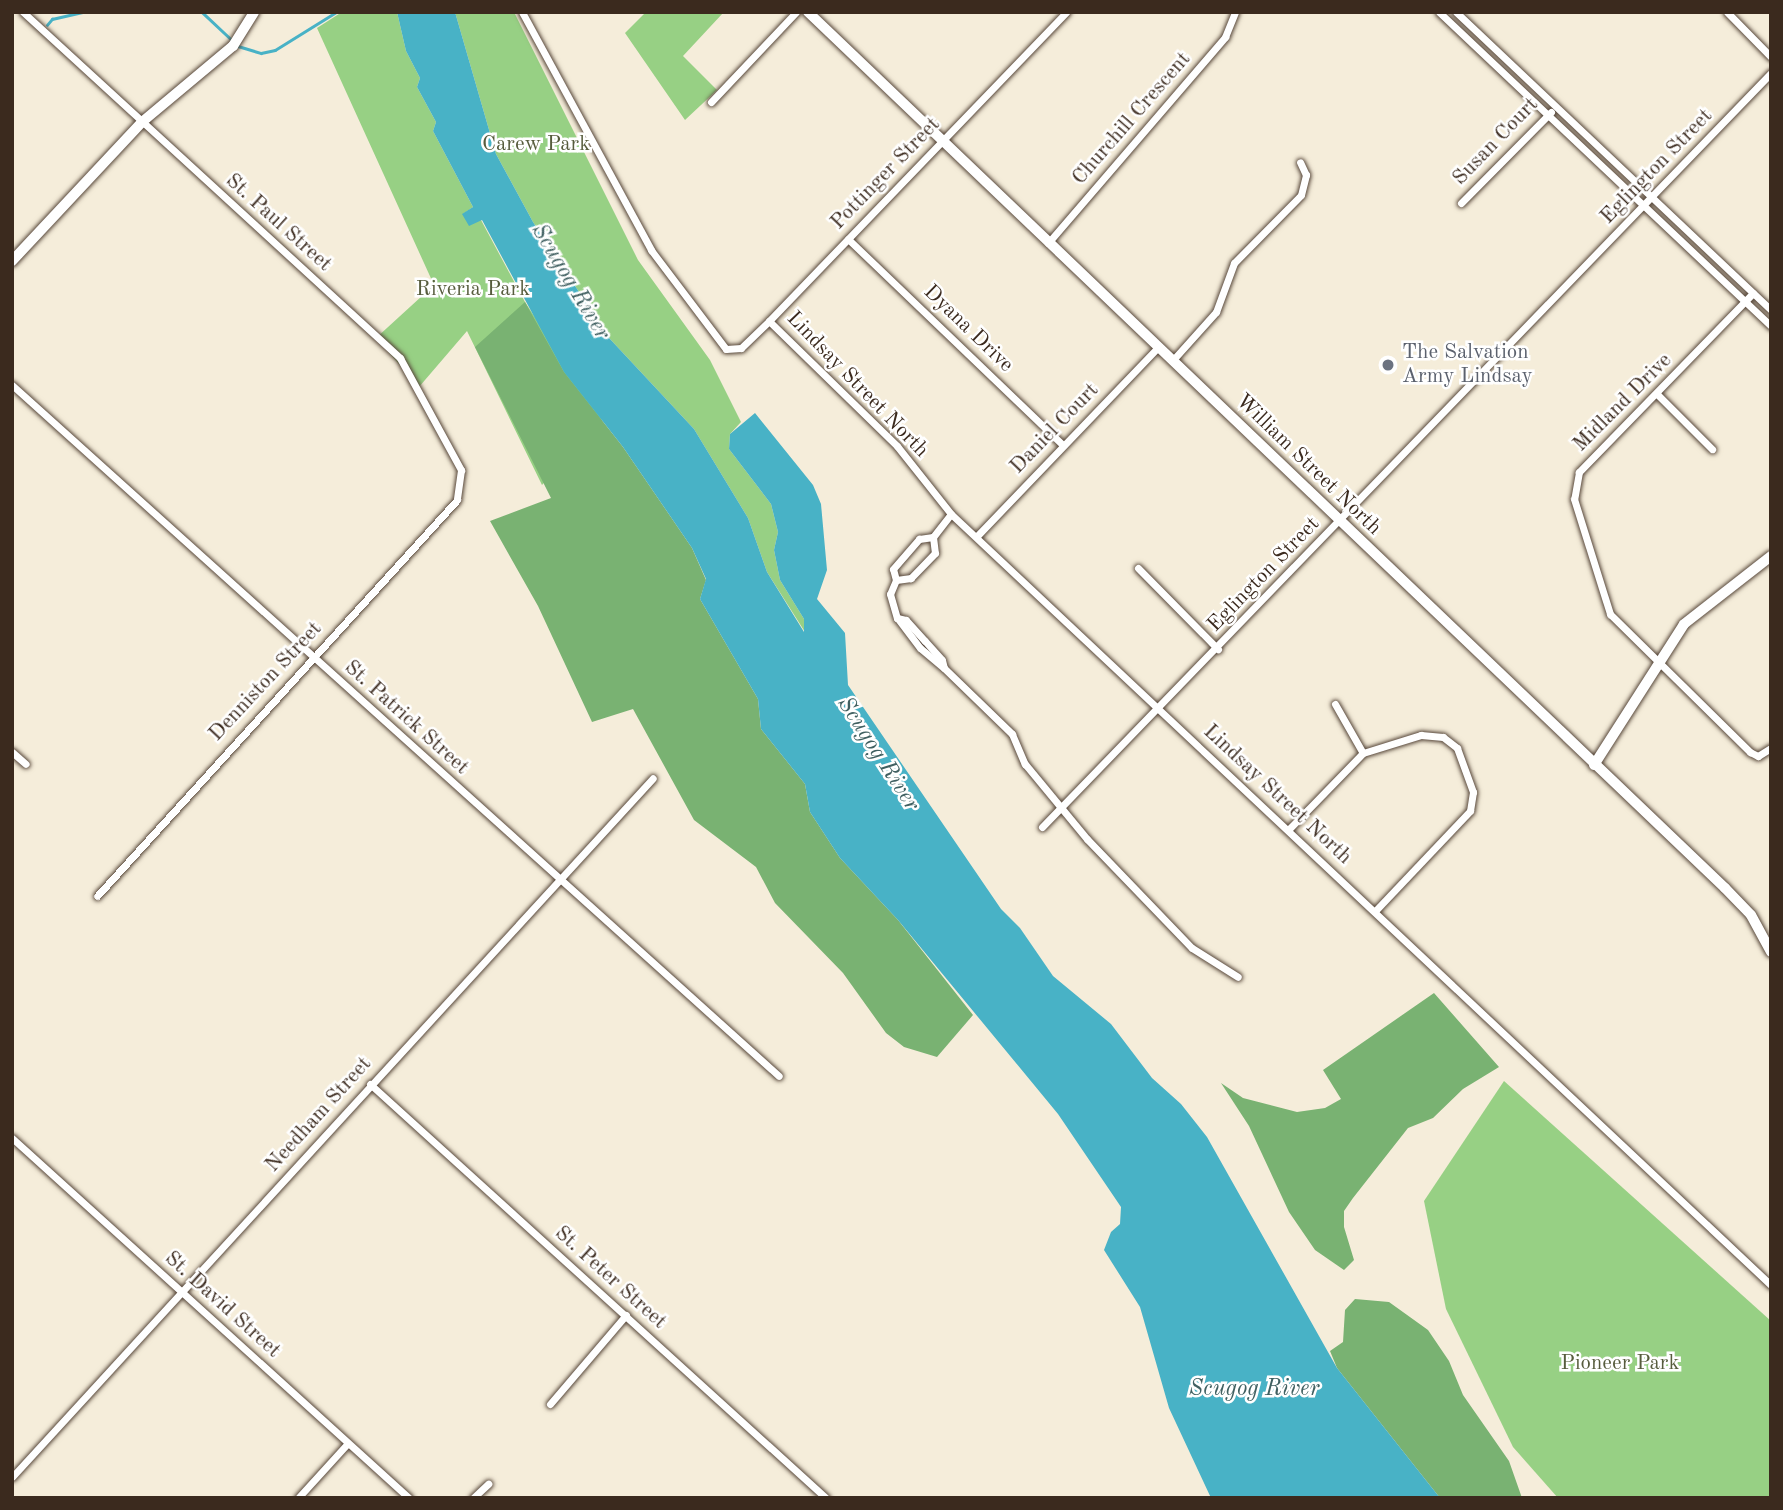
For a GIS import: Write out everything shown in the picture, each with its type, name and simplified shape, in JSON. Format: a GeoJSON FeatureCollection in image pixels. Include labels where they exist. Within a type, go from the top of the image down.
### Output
{"type":"FeatureCollection","features":[{"type":"Feature","properties":{"kind":"street","name":"St. Paul Street"},"geometry":{"type":"LineString","coordinates":[[23,12],[400,358],[461,470],[459,491]]}},
{"type":"Feature","properties":{"kind":"street"},"geometry":{"type":"LineString","coordinates":[[12,261],[142,122],[236,43],[254,12]]}},
{"type":"Feature","properties":{"kind":"street","name":"Pottinger Street"},"geometry":{"type":"LineString","coordinates":[[522,12],[650,250],[726,349],[741,348],[769,321],[1066,12]]}},
{"type":"Feature","properties":{"kind":"street"},"geometry":{"type":"LineString","coordinates":[[711,102],[796,12]]}},
{"type":"Feature","properties":{"kind":"street","name":"William Street North"},"geometry":{"type":"LineString","coordinates":[[808,12],[1725,888],[1768,932],[1771,953]]}},
{"type":"Feature","properties":{"kind":"street","name":"Churchill Crescent"},"geometry":{"type":"LineString","coordinates":[[1048,243],[1225,37],[1235,12]]}},
{"type":"Feature","properties":{"kind":"street"},"geometry":{"type":"LineString","coordinates":[[1438,12],[1771,326]]}},
{"type":"Feature","properties":{"kind":"street"},"geometry":{"type":"LineString","coordinates":[[1456,12],[1771,310]]}},
{"type":"Feature","properties":{"kind":"street"},"geometry":{"type":"LineString","coordinates":[[1727,12],[1771,57]]}},
{"type":"Feature","properties":{"kind":"street","name":"Eglington Street"},"geometry":{"type":"LineString","coordinates":[[1042,827],[1218,649],[1771,73]]}},
{"type":"Feature","properties":{"kind":"street","name":"Susan Court"},"geometry":{"type":"LineString","coordinates":[[1461,203],[1556,106]]}},
{"type":"Feature","properties":{"kind":"street"},"geometry":{"type":"LineString","coordinates":[[1172,361],[1216,312],[1234,263],[1301,195],[1306,175],[1300,162]]}},
{"type":"Feature","properties":{"kind":"street","name":"Dyana Drive"},"geometry":{"type":"LineString","coordinates":[[848,239],[1063,445]]}},
{"type":"Feature","properties":{"kind":"street","name":"Midland Drive"},"geometry":{"type":"LineString","coordinates":[[1753,293],[1579,472],[1574,499],[1611,614],[1750,751],[1758,756],[1771,748]]}},
{"type":"Feature","properties":{"kind":"street","name":"Lindsay Street North"},"geometry":{"type":"LineString","coordinates":[[769,321],[897,446],[951,514],[1771,1285]]}},
{"type":"Feature","properties":{"kind":"street","name":"Daniel Court"},"geometry":{"type":"LineString","coordinates":[[977,536],[1157,347]]}},
{"type":"Feature","properties":{"kind":"street","name":"St. Patrick Street"},"geometry":{"type":"LineString","coordinates":[[12,385],[779,1076]]}},
{"type":"Feature","properties":{"kind":"street"},"geometry":{"type":"LineString","coordinates":[[1657,394],[1712,449]]}},
{"type":"Feature","properties":{"kind":"street","name":"Denniston Street"},"geometry":{"type":"LineString","coordinates":[[97,896],[457,500],[459,491]]}},
{"type":"Feature","properties":{"kind":"street"},"geometry":{"type":"LineString","coordinates":[[951,514],[933,537],[919,539],[893,569],[897,580],[890,594],[897,618],[920,648],[1012,734],[1025,764],[1087,839],[1192,948],[1238,977]]}},
{"type":"Feature","properties":{"kind":"street"},"geometry":{"type":"LineString","coordinates":[[897,580],[911,578],[935,553],[933,537]]}},
{"type":"Feature","properties":{"kind":"street"},"geometry":{"type":"LineString","coordinates":[[1594,765],[1657,662],[1696,611],[1771,556]]}},
{"type":"Feature","properties":{"kind":"street"},"geometry":{"type":"LineString","coordinates":[[1138,568],[1218,649]]}},
{"type":"Feature","properties":{"kind":"street"},"geometry":{"type":"LineString","coordinates":[[897,618],[906,620],[925,640],[942,660],[944,668]]}},
{"type":"Feature","properties":{"kind":"street"},"geometry":{"type":"LineString","coordinates":[[920,648],[925,640]]}},
{"type":"Feature","properties":{"kind":"street"},"geometry":{"type":"LineString","coordinates":[[1335,704],[1363,753]]}},
{"type":"Feature","properties":{"kind":"street"},"geometry":{"type":"LineString","coordinates":[[1289,829],[1363,753],[1421,735],[1443,737],[1457,748],[1473,792],[1470,811],[1375,911]]}},
{"type":"Feature","properties":{"kind":"street"},"geometry":{"type":"LineString","coordinates":[[12,752],[26,764]]}},
{"type":"Feature","properties":{"kind":"street","name":"Needham Street"},"geometry":{"type":"LineString","coordinates":[[12,1477],[653,778]]}},
{"type":"Feature","properties":{"kind":"street","name":"St. Peter Street"},"geometry":{"type":"LineString","coordinates":[[370,1084],[826,1498]]}},
{"type":"Feature","properties":{"kind":"street","name":"St. David Street"},"geometry":{"type":"LineString","coordinates":[[12,1138],[409,1498]]}},
{"type":"Feature","properties":{"kind":"street"},"geometry":{"type":"LineString","coordinates":[[550,1404],[626,1315]]}},
{"type":"Feature","properties":{"kind":"street"},"geometry":{"type":"LineString","coordinates":[[298,1498],[348,1443]]}},
{"type":"Feature","properties":{"kind":"street"},"geometry":{"type":"LineString","coordinates":[[473,1498],[488,1483]]}},
{"type":"Feature","properties":{"kind":"green space","name":"Riveria Park"},"geometry":{"type":"Polygon","coordinates":[[[342,12],[397,12],[406,51],[420,78],[417,87],[436,122],[433,131],[473,207],[463,214],[481,220],[525,302],[602,420],[542,485],[467,331],[419,387],[376,338],[434,285],[317,28],[342,12]]]}},
{"type":"Feature","properties":{"kind":"green space","name":"Carew Park"},"geometry":{"type":"Polygon","coordinates":[[[455,12],[514,12],[638,260],[710,360],[741,422],[730,434],[729,449],[771,504],[778,532],[774,550],[780,580],[804,619],[805,632],[767,572],[748,518],[694,429],[610,339],[533,222],[496,154],[455,12]]]}},
{"type":"Feature","properties":{"kind":"green space"},"geometry":{"type":"Polygon","coordinates":[[[646,12],[723,13],[683,56],[717,90],[685,120],[625,33],[646,12]]]}},
{"type":"Feature","properties":{"kind":"green space"},"geometry":{"type":"Polygon","coordinates":[[[525,302],[564,372],[623,447],[692,548],[706,580],[700,599],[758,699],[761,729],[805,784],[810,812],[840,858],[898,920],[973,1015],[937,1057],[904,1047],[886,1033],[843,973],[775,903],[756,867],[694,820],[633,709],[592,722],[538,606],[490,521],[551,498],[475,347],[525,302]]]}},
{"type":"Feature","properties":{"kind":"green space"},"geometry":{"type":"Polygon","coordinates":[[[1434,993],[1499,1067],[1463,1089],[1433,1118],[1408,1128],[1353,1198],[1344,1211],[1344,1227],[1354,1260],[1344,1270],[1315,1250],[1289,1212],[1249,1126],[1221,1083],[1243,1098],[1297,1112],[1325,1108],[1341,1099],[1323,1070],[1434,993]]]}},
{"type":"Feature","properties":{"kind":"green space","name":"Pioneer Park"},"geometry":{"type":"Polygon","coordinates":[[[1504,1081],[1771,1321],[1771,1498],[1558,1498],[1513,1447],[1446,1309],[1424,1201],[1504,1081]]]}},
{"type":"Feature","properties":{"kind":"green space"},"geometry":{"type":"Polygon","coordinates":[[[1355,1299],[1389,1302],[1428,1330],[1449,1361],[1463,1395],[1509,1461],[1522,1498],[1440,1498],[1337,1368],[1330,1351],[1343,1342],[1345,1310],[1355,1299]]]}},
{"type":"Feature","properties":{"kind":"water","name":"Scugog River"},"geometry":{"type":"Polygon","coordinates":[[[397,12],[455,12],[496,154],[533,222],[610,339],[694,429],[748,518],[767,572],[804,632],[804,619],[780,580],[774,550],[778,532],[771,504],[729,449],[730,434],[755,413],[813,485],[821,504],[827,570],[817,599],[845,633],[848,685],[1001,909],[1020,928],[1053,976],[1111,1024],[1152,1078],[1181,1104],[1207,1137],[1337,1368],[1440,1498],[1211,1498],[1169,1408],[1140,1307],[1104,1250],[1111,1232],[1120,1224],[1121,1207],[1058,1114],[898,920],[840,858],[810,812],[805,784],[761,729],[758,699],[700,599],[706,579],[692,548],[623,447],[564,372],[482,220],[469,226],[462,214],[473,207],[433,131],[436,122],[417,87],[420,78],[406,51],[397,12]]]}},
{"type":"Feature","properties":{"kind":"waterway"},"geometry":{"type":"LineString","coordinates":[[47,25],[52,19],[83,12]]}},
{"type":"Feature","properties":{"kind":"waterway"},"geometry":{"type":"LineString","coordinates":[[202,12],[233,41]]}},
{"type":"Feature","properties":{"kind":"waterway"},"geometry":{"type":"LineString","coordinates":[[238,46],[261,53],[275,50],[336,12]]}},
{"type":"Feature","properties":{"kind":"place","name":"The Salvation Army Lindsay"},"geometry":{"type":"Point","coordinates":[1388,365]}}]}
